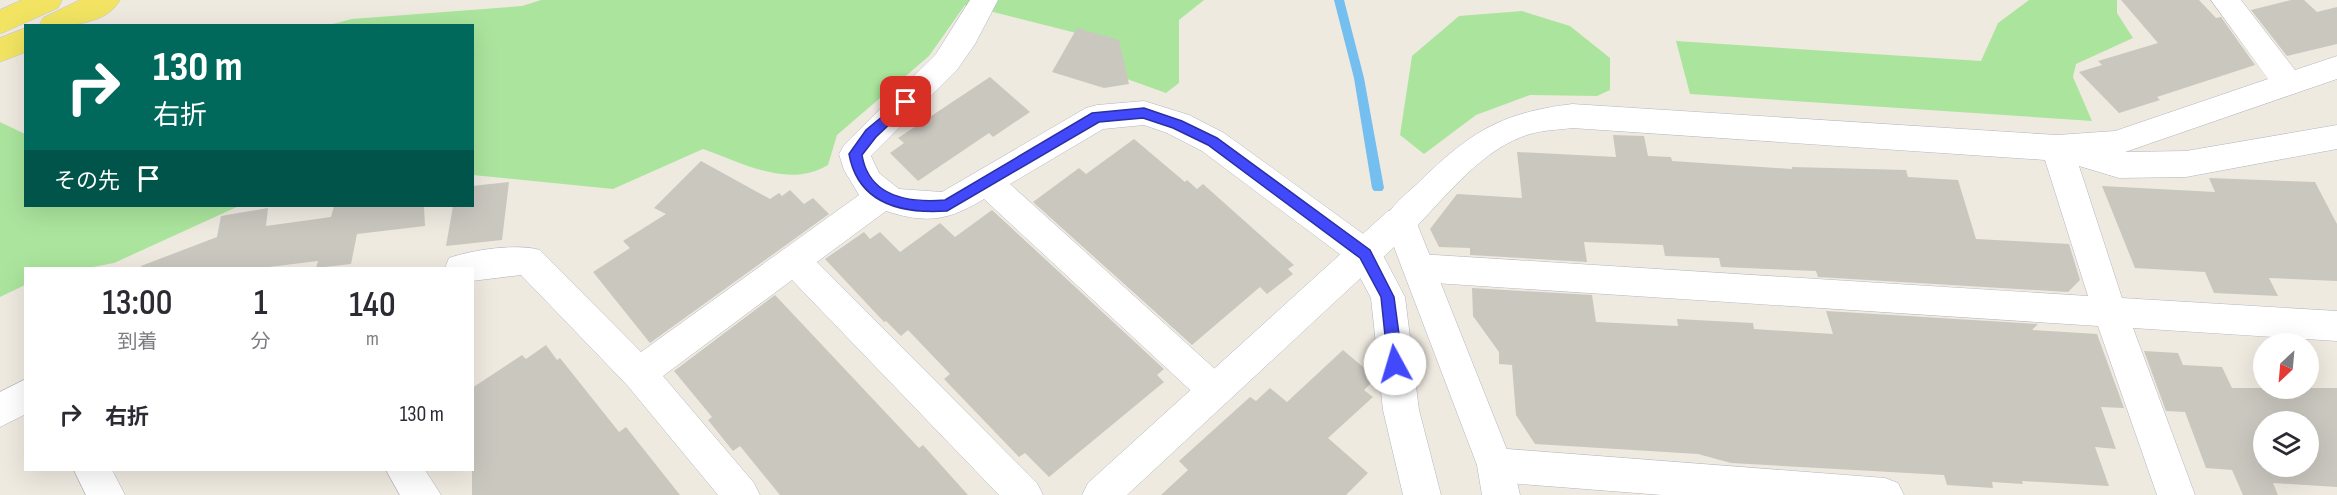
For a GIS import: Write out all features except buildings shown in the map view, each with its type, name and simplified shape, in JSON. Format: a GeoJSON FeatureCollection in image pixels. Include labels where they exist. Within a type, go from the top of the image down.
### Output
{"type":"FeatureCollection","features":[{"type":"Feature","properties":{"kind":"main road"},"geometry":{"type":"LineString","coordinates":[[0,23],[48,0]]}},
{"type":"Feature","properties":{"kind":"main road"},"geometry":{"type":"LineString","coordinates":[[57,24],[106,0]]}},
{"type":"Feature","properties":{"kind":"main road"},"geometry":{"type":"LineString","coordinates":[[0,51],[24,40]]}},
{"type":"Feature","properties":{"kind":"street"},"geometry":{"type":"LineString","coordinates":[[984,0],[969,31],[940,70],[871,134],[855,154],[858,172],[881,197],[920,207],[947,205],[1096,117],[1144,113],[1178,124],[1213,142],[1365,254],[1388,297],[1401,410],[1422,495]]}},
{"type":"Feature","properties":{"kind":"street"},"geometry":{"type":"LineString","coordinates":[[2225,0],[2289,84]]}},
{"type":"Feature","properties":{"kind":"street"},"geometry":{"type":"LineString","coordinates":[[1101,495],[1472,153],[1497,136],[1526,123],[1572,116],[2057,148],[2115,142],[2337,67]]}},
{"type":"Feature","properties":{"kind":"street"},"geometry":{"type":"LineString","coordinates":[[2057,148],[2119,165],[2153,166],[2186,164],[2337,137]]}},
{"type":"Feature","properties":{"kind":"street"},"geometry":{"type":"LineString","coordinates":[[2057,148],[2110,312],[2176,495]]}},
{"type":"Feature","properties":{"kind":"street"},"geometry":{"type":"LineString","coordinates":[[986,182],[1214,390]]}},
{"type":"Feature","properties":{"kind":"street"},"geometry":{"type":"LineString","coordinates":[[639,374],[881,197]]}},
{"type":"Feature","properties":{"kind":"street"},"geometry":{"type":"LineString","coordinates":[[1400,221],[1498,480],[1885,495]]}},
{"type":"Feature","properties":{"kind":"street"},"geometry":{"type":"LineString","coordinates":[[468,267],[528,260],[639,374],[741,495]]}},
{"type":"Feature","properties":{"kind":"street"},"geometry":{"type":"LineString","coordinates":[[794,260],[1024,495]]}},
{"type":"Feature","properties":{"kind":"street"},"geometry":{"type":"LineString","coordinates":[[1419,268],[2337,326]]}},
{"type":"Feature","properties":{"kind":"street"},"geometry":{"type":"LineString","coordinates":[[0,411],[24,396]]}},
{"type":"Feature","properties":{"kind":"street"},"geometry":{"type":"LineString","coordinates":[[93,471],[106,495]]}},
{"type":"Feature","properties":{"kind":"street"},"geometry":{"type":"LineString","coordinates":[[405,471],[422,495]]}},
{"type":"Feature","properties":{"kind":"green space"},"geometry":{"type":"Polygon","coordinates":[[[541,0],[1204,0],[1179,20],[1179,83],[1166,93],[1127,79],[1080,34],[965,5],[929,56],[837,135],[828,165],[813,172],[797,175],[781,174],[750,167],[703,149],[613,189],[474,175],[474,24],[333,24],[352,19],[522,6],[541,0]]]}},
{"type":"Feature","properties":{"kind":"green space"},"geometry":{"type":"Polygon","coordinates":[[[2029,0],[2117,0],[2117,13],[2133,38],[2076,64],[2073,77],[2092,121],[1690,94],[1676,41],[1981,61],[1998,23],[2029,0]]]}},
{"type":"Feature","properties":{"kind":"green space"},"geometry":{"type":"Polygon","coordinates":[[[1522,11],[1570,26],[1610,58],[1610,90],[1597,96],[1530,95],[1476,115],[1424,154],[1400,135],[1412,56],[1459,16],[1522,11]]]}},
{"type":"Feature","properties":{"kind":"green space"},"geometry":{"type":"Polygon","coordinates":[[[0,122],[24,134],[24,207],[237,207],[114,263],[93,267],[24,267],[24,285],[0,297],[0,122]]]}},
{"type":"Feature","properties":{"kind":"waterway"},"geometry":{"type":"LineString","coordinates":[[1339,0],[1359,78],[1378,188]]}},
{"type":"Feature","properties":{"kind":"route"},"geometry":{"type":"LineString","coordinates":[[906,102],[871,134],[855,154],[858,172],[881,197],[920,207],[947,205],[1096,117],[1144,113],[1178,124],[1213,142],[1365,254],[1388,297],[1395,364]]}}]}
